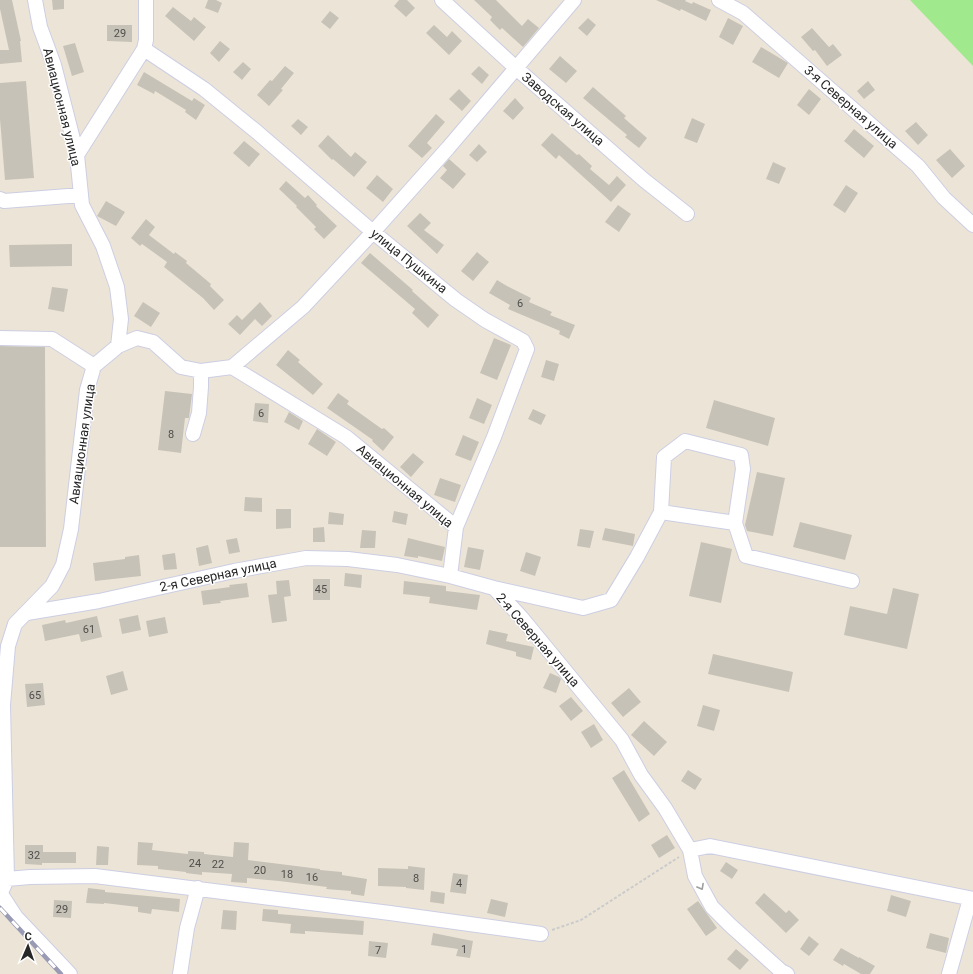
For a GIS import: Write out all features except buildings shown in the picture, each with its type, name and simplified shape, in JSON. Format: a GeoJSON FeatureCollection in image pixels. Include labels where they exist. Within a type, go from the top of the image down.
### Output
{"type":"FeatureCollection","features":[{"type":"Feature","properties":{"kind":"street","name":"Авиационная улица"},"geometry":{"type":"LineString","coordinates":[[7,879],[3,705],[8,646],[15,624],[28,613],[52,586],[63,565],[71,529],[87,390],[94,366],[118,346],[121,319],[117,287],[104,246],[82,205],[77,155],[54,65],[40,27],[35,0]]}},
{"type":"Feature","properties":{"kind":"street"},"geometry":{"type":"LineString","coordinates":[[77,155],[144,49],[146,40],[146,0]]}},
{"type":"Feature","properties":{"kind":"street","name":"Заводская улица"},"geometry":{"type":"LineString","coordinates":[[442,0],[516,68],[644,180],[687,214]]}},
{"type":"Feature","properties":{"kind":"street"},"geometry":{"type":"LineString","coordinates":[[118,346],[137,338],[153,342],[181,367],[201,372],[232,367],[303,307],[373,232],[574,0]]}},
{"type":"Feature","properties":{"kind":"street","name":"3-я Северная улица"},"geometry":{"type":"LineString","coordinates":[[719,0],[743,13],[918,166],[944,198],[973,225]]}},
{"type":"Feature","properties":{"kind":"street","name":"улица Пушкина"},"geometry":{"type":"LineString","coordinates":[[144,49],[204,89],[456,300],[485,320],[523,341],[527,350],[494,437],[456,526]]}},
{"type":"Feature","properties":{"kind":"street"},"geometry":{"type":"LineString","coordinates":[[0,199],[4,201],[81,195]]}},
{"type":"Feature","properties":{"kind":"street"},"geometry":{"type":"LineString","coordinates":[[0,338],[52,339],[94,366]]}},
{"type":"Feature","properties":{"kind":"street","name":"Авиационная улица"},"geometry":{"type":"LineString","coordinates":[[232,367],[346,437],[456,526],[450,576]]}},
{"type":"Feature","properties":{"kind":"street"},"geometry":{"type":"LineString","coordinates":[[193,434],[199,413],[201,372]]}},
{"type":"Feature","properties":{"kind":"street"},"geometry":{"type":"LineString","coordinates":[[494,588],[583,608],[611,600],[637,557],[661,512],[664,457],[685,441],[741,455],[743,469],[735,523],[746,556],[852,581]]}},
{"type":"Feature","properties":{"kind":"street"},"geometry":{"type":"LineString","coordinates":[[661,512],[735,523]]}},
{"type":"Feature","properties":{"kind":"street","name":"2-я Северная улица"},"geometry":{"type":"LineString","coordinates":[[28,613],[98,601],[234,571],[306,558],[348,559],[397,565],[450,576],[494,588],[521,617],[622,740],[641,775],[665,808],[690,850],[695,876],[712,907],[781,971],[787,974]]}},
{"type":"Feature","properties":{"kind":"street"},"geometry":{"type":"LineString","coordinates":[[690,850],[710,846],[972,899],[949,974]]}},
{"type":"Feature","properties":{"kind":"street"},"geometry":{"type":"LineString","coordinates":[[70,974],[16,917],[0,894],[7,879],[30,877],[95,876],[198,888],[541,934]]}},
{"type":"Feature","properties":{"kind":"street"},"geometry":{"type":"LineString","coordinates":[[180,974],[187,928],[198,888]]}},
{"type":"Feature","properties":{"kind":"path"},"geometry":{"type":"LineString","coordinates":[[541,934],[581,920],[690,850]]}},
{"type":"Feature","properties":{"kind":"green space"},"geometry":{"type":"Polygon","coordinates":[[[910,0],[973,0],[973,66],[910,0]]]}},
{"type":"Feature","properties":{"kind":"railway"},"geometry":{"type":"LineString","coordinates":[[0,908],[61,974]]}}]}
